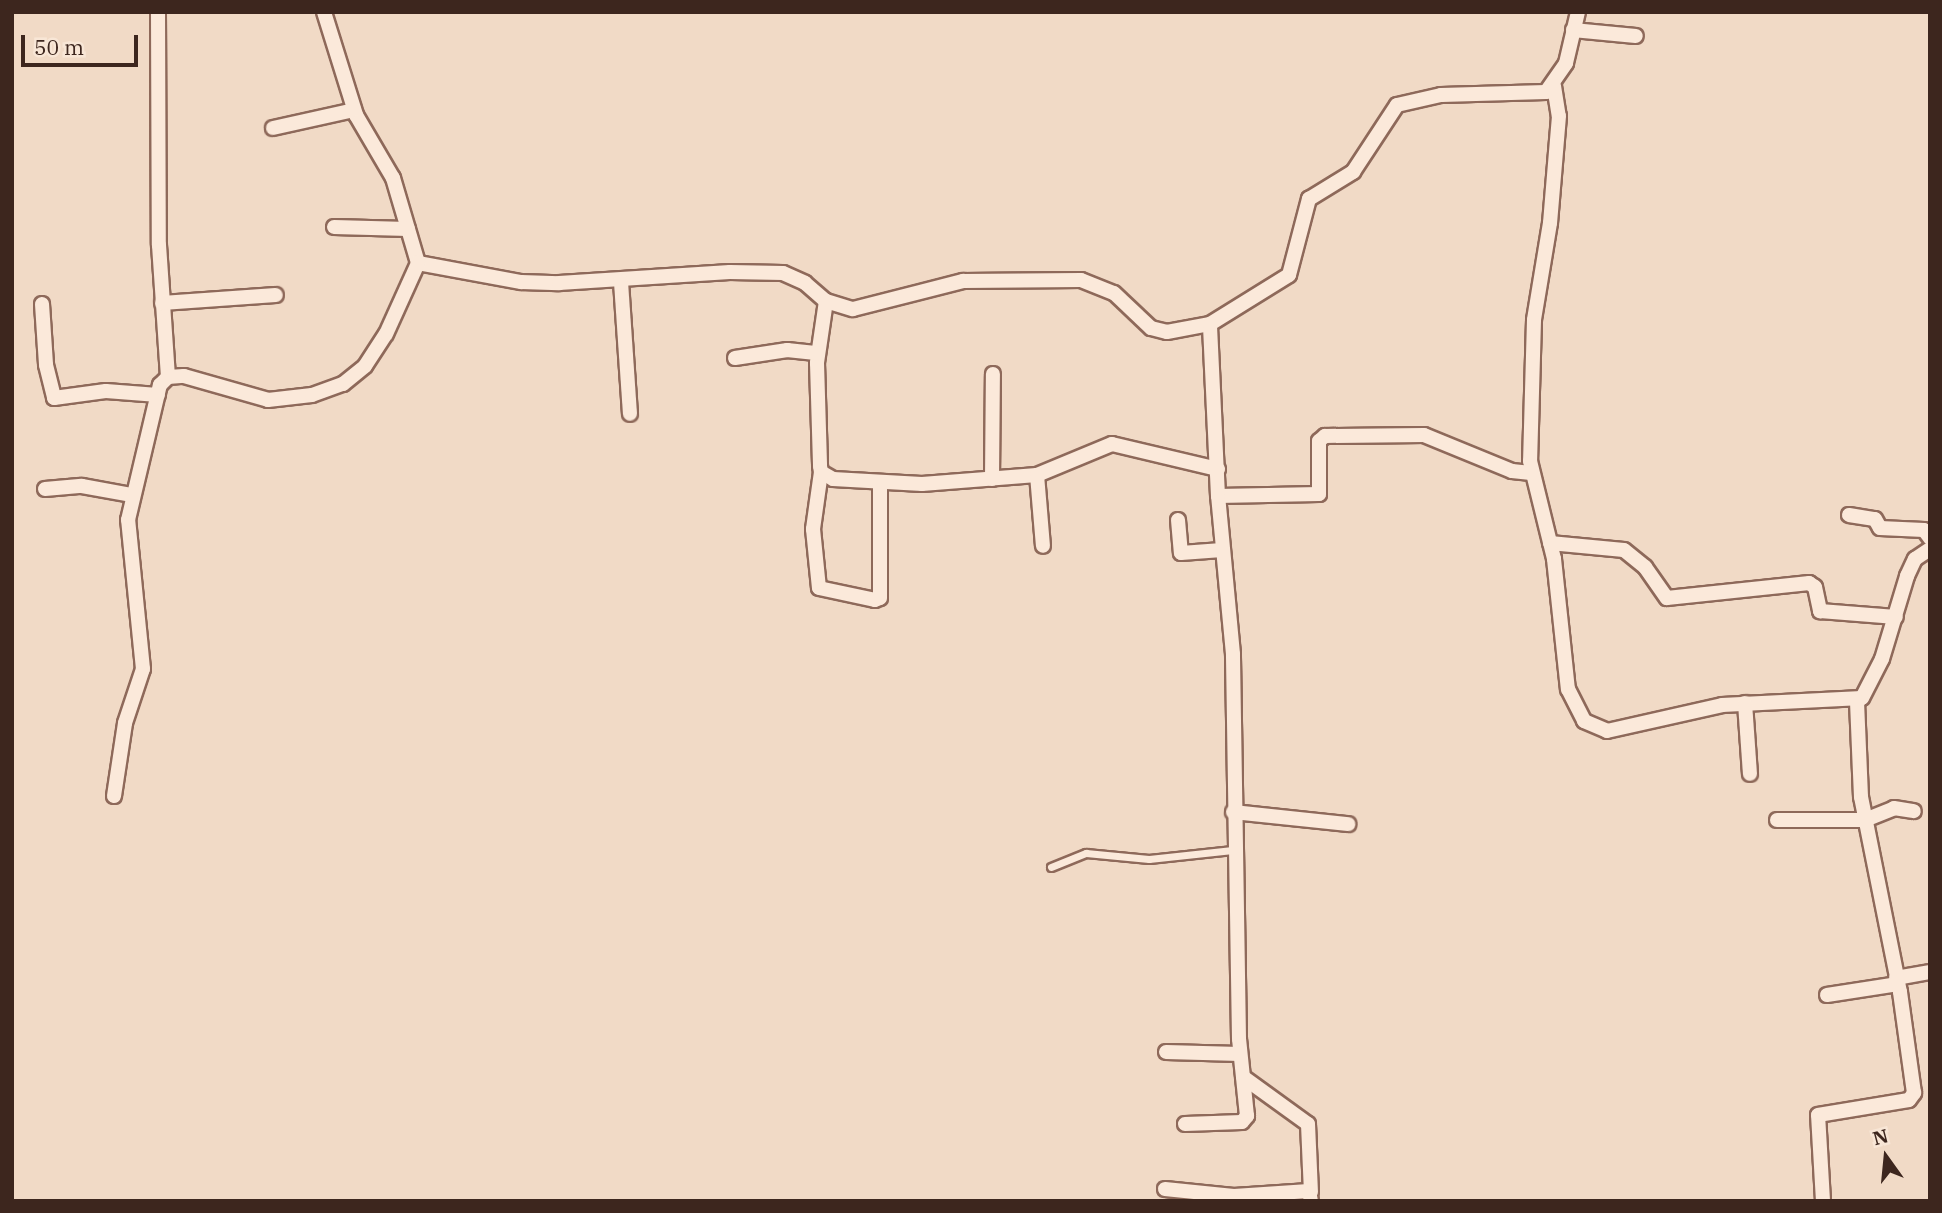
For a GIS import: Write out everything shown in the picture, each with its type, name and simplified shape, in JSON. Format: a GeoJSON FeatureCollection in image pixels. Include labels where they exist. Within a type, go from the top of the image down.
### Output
{"type":"FeatureCollection","features":[{"type":"Feature","properties":{"kind":"street"},"geometry":{"type":"LineString","coordinates":[[114,796],[125,723],[142,669],[127,541],[132,495],[158,395],[168,377],[162,303],[158,12]]}},
{"type":"Feature","properties":{"kind":"street"},"geometry":{"type":"LineString","coordinates":[[168,377],[197,379],[268,400],[312,396],[343,384],[365,366],[386,334],[418,263],[393,178],[354,110],[324,12]]}},
{"type":"Feature","properties":{"kind":"street"},"geometry":{"type":"LineString","coordinates":[[418,263],[520,282],[621,282],[730,272],[783,273],[805,283],[826,301],[853,309],[964,281],[1081,280],[1114,293],[1151,328],[1182,331],[1210,324],[1289,275],[1309,199],[1353,172],[1397,105],[1441,95],[1536,95],[1554,86],[1566,63],[1578,12]]}},
{"type":"Feature","properties":{"kind":"street"},"geometry":{"type":"LineString","coordinates":[[1573,30],[1636,36]]}},
{"type":"Feature","properties":{"kind":"street"},"geometry":{"type":"LineString","coordinates":[[1554,86],[1559,116],[1550,222],[1534,320],[1531,473],[1550,543],[1568,689],[1584,720],[1607,731],[1689,711],[1745,704],[1857,701],[1866,694],[1877,670],[1915,559],[1930,549]]}},
{"type":"Feature","properties":{"kind":"street"},"geometry":{"type":"LineString","coordinates":[[273,128],[354,110]]}},
{"type":"Feature","properties":{"kind":"street"},"geometry":{"type":"LineString","coordinates":[[334,227],[408,229]]}},
{"type":"Feature","properties":{"kind":"street"},"geometry":{"type":"LineString","coordinates":[[621,282],[630,414]]}},
{"type":"Feature","properties":{"kind":"street"},"geometry":{"type":"LineString","coordinates":[[162,303],[276,295]]}},
{"type":"Feature","properties":{"kind":"street"},"geometry":{"type":"LineString","coordinates":[[826,301],[818,353],[821,472],[813,529],[822,591],[880,598],[880,484]]}},
{"type":"Feature","properties":{"kind":"street"},"geometry":{"type":"LineString","coordinates":[[42,304],[46,365],[54,398],[106,391],[158,395]]}},
{"type":"Feature","properties":{"kind":"street"},"geometry":{"type":"LineString","coordinates":[[1185,1125],[1245,1120],[1233,850],[1233,654],[1218,496],[1210,324]]}},
{"type":"Feature","properties":{"kind":"street"},"geometry":{"type":"LineString","coordinates":[[735,358],[778,351],[818,353]]}},
{"type":"Feature","properties":{"kind":"street"},"geometry":{"type":"LineString","coordinates":[[992,479],[993,374]]}},
{"type":"Feature","properties":{"kind":"street"},"geometry":{"type":"LineString","coordinates":[[1218,496],[1319,494],[1319,441],[1325,436],[1424,435],[1512,471],[1531,473]]}},
{"type":"Feature","properties":{"kind":"street"},"geometry":{"type":"LineString","coordinates":[[821,472],[833,479],[880,484],[1037,475],[1112,444],[1218,469]]}},
{"type":"Feature","properties":{"kind":"street"},"geometry":{"type":"LineString","coordinates":[[1037,475],[1043,546]]}},
{"type":"Feature","properties":{"kind":"street"},"geometry":{"type":"LineString","coordinates":[[45,489],[82,486],[132,495]]}},
{"type":"Feature","properties":{"kind":"street"},"geometry":{"type":"LineString","coordinates":[[1849,515],[1875,519],[1880,528],[1924,530],[1930,538]]}},
{"type":"Feature","properties":{"kind":"street"},"geometry":{"type":"LineString","coordinates":[[1178,520],[1181,553],[1222,550]]}},
{"type":"Feature","properties":{"kind":"street"},"geometry":{"type":"LineString","coordinates":[[1550,543],[1624,550],[1645,566],[1667,598],[1809,583],[1815,587],[1820,611],[1896,617]]}},
{"type":"Feature","properties":{"kind":"street"},"geometry":{"type":"LineString","coordinates":[[1823,1201],[1818,1115],[1914,1097],[1897,981],[1858,777],[1857,701]]}},
{"type":"Feature","properties":{"kind":"street"},"geometry":{"type":"LineString","coordinates":[[1745,704],[1750,774]]}},
{"type":"Feature","properties":{"kind":"street"},"geometry":{"type":"LineString","coordinates":[[1777,820],[1865,820],[1894,808],[1914,811]]}},
{"type":"Feature","properties":{"kind":"street"},"geometry":{"type":"LineString","coordinates":[[1233,812],[1348,824]]}},
{"type":"Feature","properties":{"kind":"street"},"geometry":{"type":"LineString","coordinates":[[1827,995],[1930,972]]}},
{"type":"Feature","properties":{"kind":"street"},"geometry":{"type":"LineString","coordinates":[[1166,1052],[1240,1054]]}},
{"type":"Feature","properties":{"kind":"street"},"geometry":{"type":"LineString","coordinates":[[1166,1189],[1217,1196],[1311,1196],[1308,1124],[1243,1077]]}},
{"type":"Feature","properties":{"kind":"lane"},"geometry":{"type":"LineString","coordinates":[[1051,867],[1086,853],[1149,859],[1233,850]]}}]}
